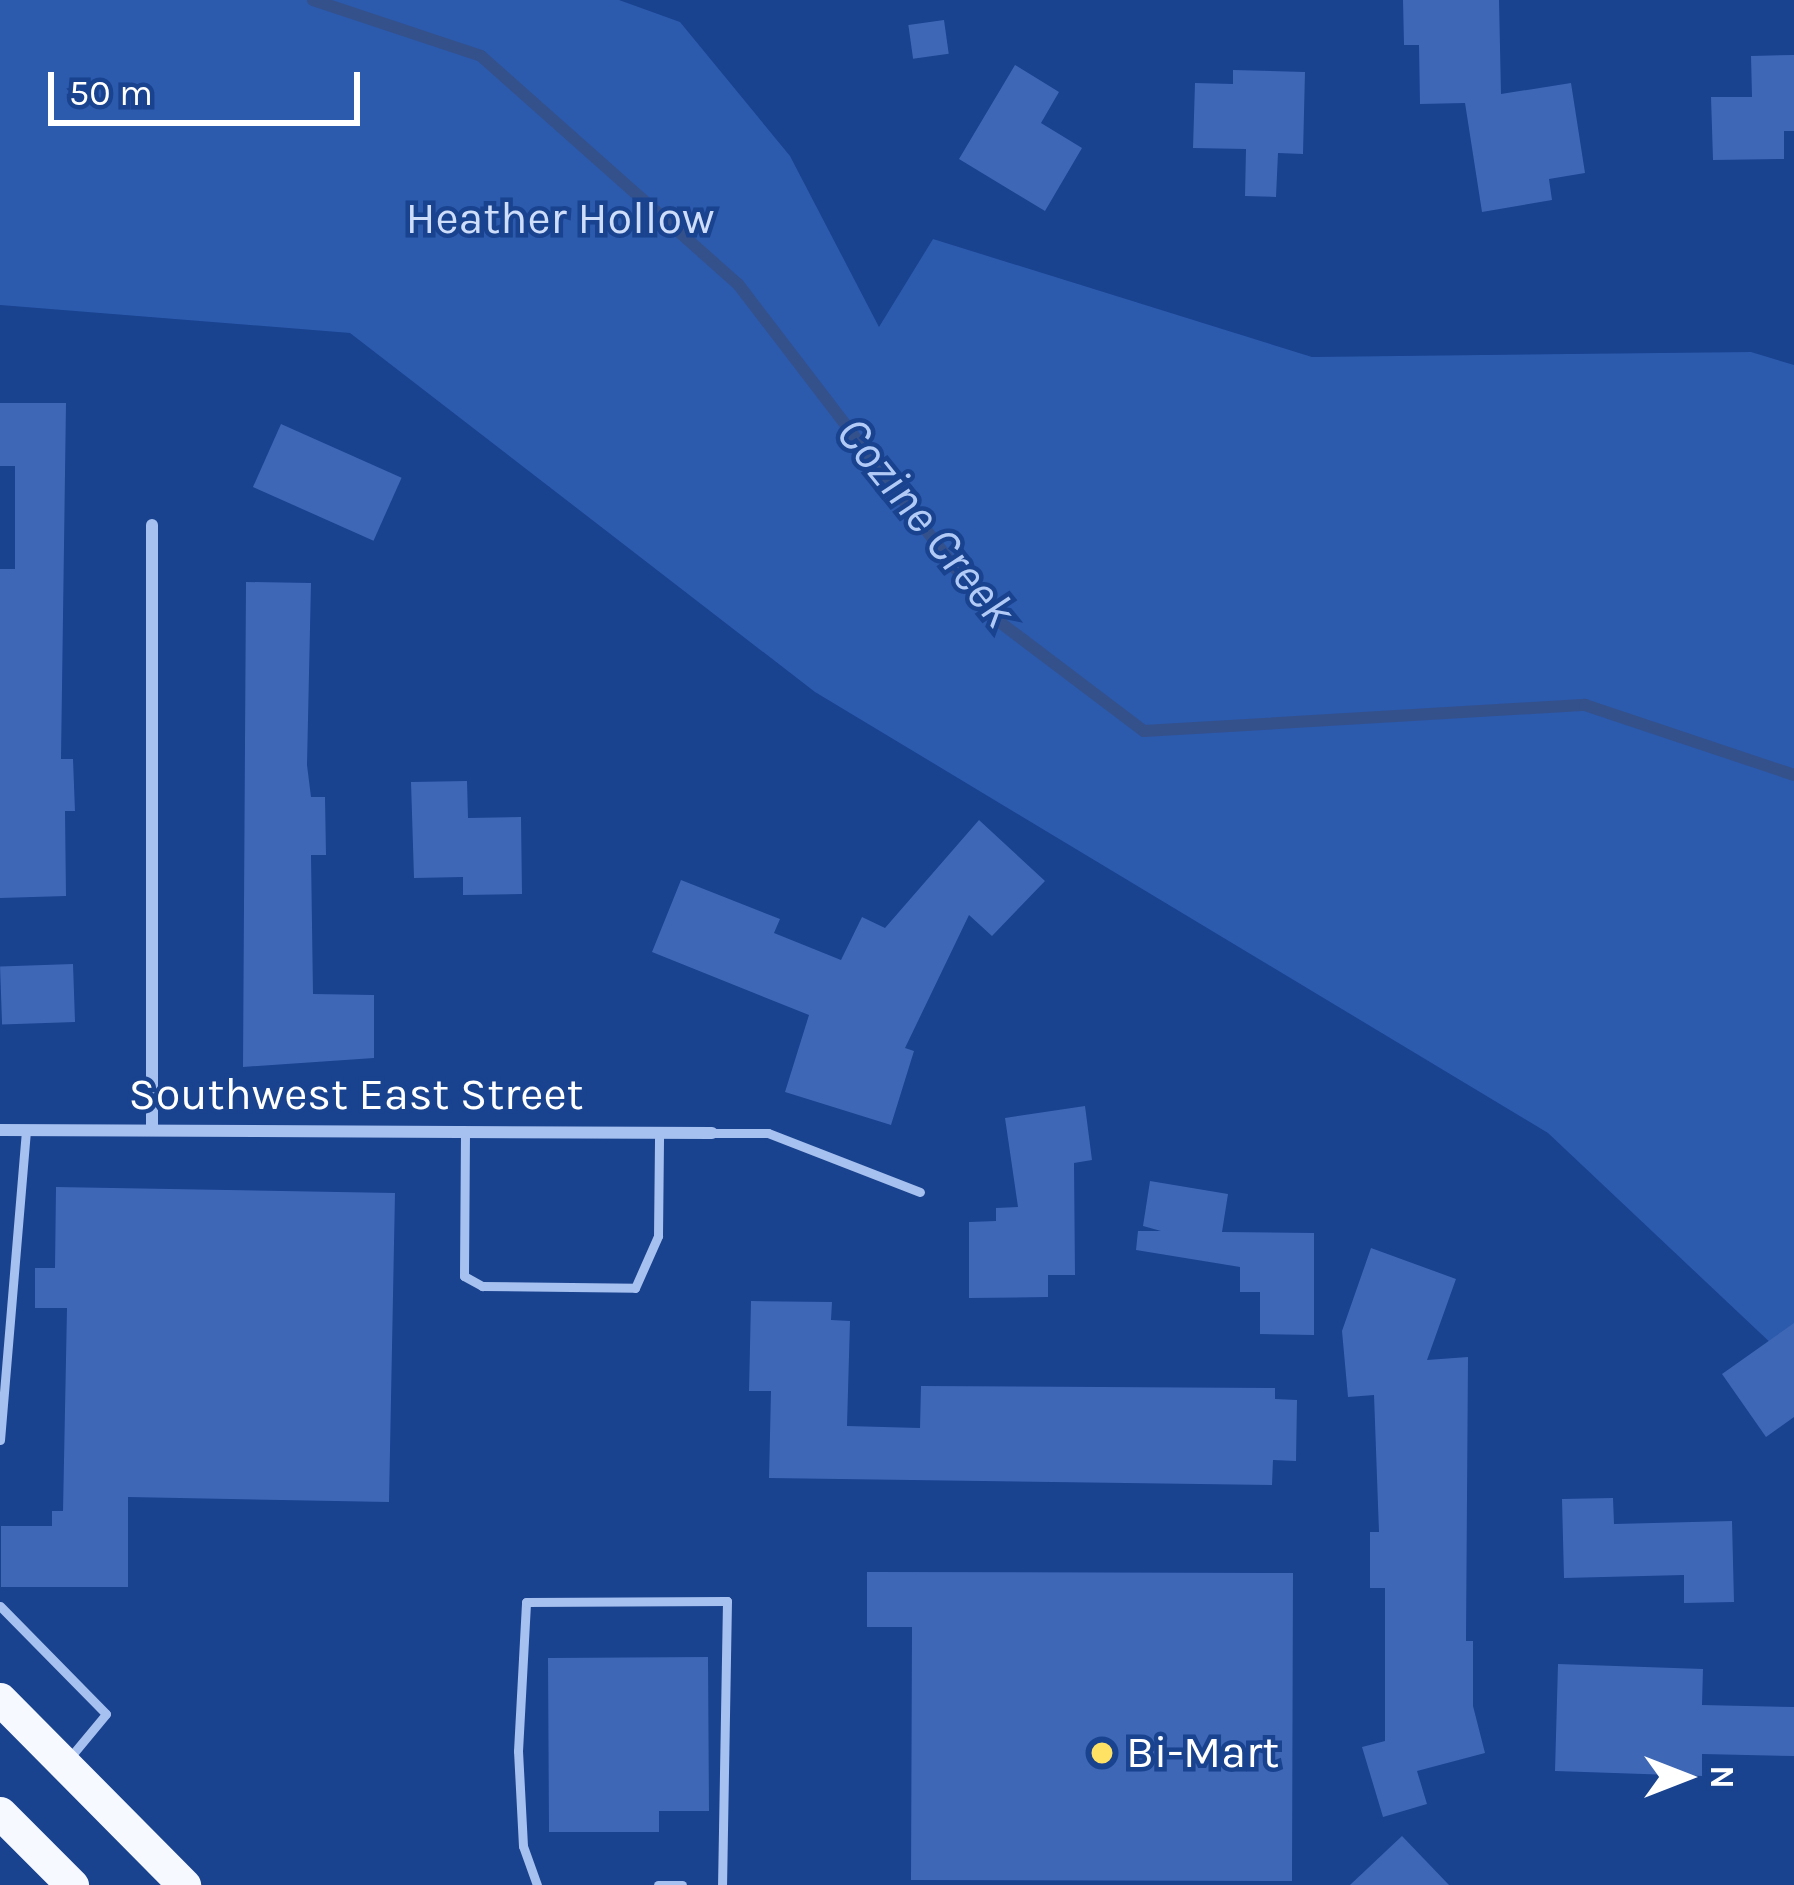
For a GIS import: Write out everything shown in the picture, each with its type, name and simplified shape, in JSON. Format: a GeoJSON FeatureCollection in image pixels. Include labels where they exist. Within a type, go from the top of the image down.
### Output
{"type":"FeatureCollection","features":[{"type":"Feature","properties":{"kind":"highway"},"geometry":{"type":"LineString","coordinates":[[0,1700],[184,1885]]}},
{"type":"Feature","properties":{"kind":"highway"},"geometry":{"type":"LineString","coordinates":[[0,1813],[71,1885]]}},
{"type":"Feature","properties":{"kind":"street"},"geometry":{"type":"LineString","coordinates":[[152,525],[152,1130]]}},
{"type":"Feature","properties":{"kind":"street","name":"Southwest East Street"},"geometry":{"type":"LineString","coordinates":[[0,1130],[712,1133]]}},
{"type":"Feature","properties":{"kind":"lane"},"geometry":{"type":"LineString","coordinates":[[0,1441],[26,1130]]}},
{"type":"Feature","properties":{"kind":"lane"},"geometry":{"type":"LineString","coordinates":[[465,1132],[464,1276],[482,1286],[614,1288],[635,1288],[658,1236],[659,1133]]}},
{"type":"Feature","properties":{"kind":"lane"},"geometry":{"type":"LineString","coordinates":[[712,1133],[767,1133],[920,1192]]}},
{"type":"Feature","properties":{"kind":"lane"},"geometry":{"type":"LineString","coordinates":[[537,1885],[524,1846],[518,1751],[526,1602],[727,1601],[722,1885]]}},
{"type":"Feature","properties":{"kind":"lane"},"geometry":{"type":"LineString","coordinates":[[0,1606],[106,1714],[64,1764]]}},
{"type":"Feature","properties":{"kind":"lane"},"geometry":{"type":"LineString","coordinates":[[658,1885],[682,1885]]}},
{"type":"Feature","properties":{"kind":"green space","name":"Heather Hollow"},"geometry":{"type":"Polygon","coordinates":[[[0,0],[619,0],[680,22],[790,156],[879,327],[933,239],[1312,357],[1751,352],[1794,365],[1794,1365],[1548,1133],[815,692],[350,333],[0,305],[0,0]]]}},
{"type":"Feature","properties":{"kind":"building"},"geometry":{"type":"Polygon","coordinates":[[[1403,0],[1499,0],[1501,94],[1571,83],[1585,173],[1549,179],[1552,200],[1482,212],[1465,103],[1420,104],[1419,45],[1404,45],[1403,0]]]}},
{"type":"Feature","properties":{"kind":"building"},"geometry":{"type":"Polygon","coordinates":[[[944,20],[949,54],[913,59],[908,25],[944,20]]]}},
{"type":"Feature","properties":{"kind":"building"},"geometry":{"type":"Polygon","coordinates":[[[1794,55],[1794,131],[1784,131],[1784,159],[1713,160],[1711,97],[1752,97],[1751,56],[1794,55]]]}},
{"type":"Feature","properties":{"kind":"building"},"geometry":{"type":"Polygon","coordinates":[[[1015,65],[1059,92],[1041,123],[1082,148],[1045,211],[959,159],[1015,65]]]}},
{"type":"Feature","properties":{"kind":"building"},"geometry":{"type":"Polygon","coordinates":[[[1233,70],[1305,72],[1303,154],[1278,153],[1276,197],[1245,196],[1246,149],[1193,148],[1195,83],[1233,84],[1233,70]]]}},
{"type":"Feature","properties":{"kind":"building"},"geometry":{"type":"Polygon","coordinates":[[[0,403],[66,403],[61,759],[73,759],[75,811],[65,811],[66,896],[0,898],[0,569],[15,569],[15,466],[0,466],[0,403]]]}},
{"type":"Feature","properties":{"kind":"building"},"geometry":{"type":"Polygon","coordinates":[[[281,424],[402,478],[374,541],[253,487],[281,424]]]}},
{"type":"Feature","properties":{"kind":"building"},"geometry":{"type":"Polygon","coordinates":[[[246,582],[311,583],[307,765],[311,797],[325,797],[326,855],[311,855],[313,994],[374,995],[374,1058],[243,1067],[246,582]]]}},
{"type":"Feature","properties":{"kind":"building"},"geometry":{"type":"Polygon","coordinates":[[[467,781],[468,818],[521,817],[522,894],[463,895],[463,877],[414,878],[411,782],[467,781]]]}},
{"type":"Feature","properties":{"kind":"building"},"geometry":{"type":"Polygon","coordinates":[[[979,820],[1045,881],[992,936],[969,915],[905,1048],[914,1051],[891,1125],[785,1092],[809,1015],[652,952],[681,880],[780,919],[774,933],[841,960],[862,917],[885,928],[979,820]]]}},
{"type":"Feature","properties":{"kind":"building"},"geometry":{"type":"Polygon","coordinates":[[[73,964],[75,1022],[2,1025],[0,967],[73,964]]]}},
{"type":"Feature","properties":{"kind":"building"},"geometry":{"type":"Polygon","coordinates":[[[1085,1106],[1092,1160],[1074,1163],[1075,1275],[1048,1275],[1048,1297],[969,1298],[969,1222],[996,1221],[996,1208],[1018,1207],[1005,1118],[1085,1106]]]}},
{"type":"Feature","properties":{"kind":"building"},"geometry":{"type":"Polygon","coordinates":[[[1150,1181],[1228,1194],[1222,1232],[1314,1233],[1314,1335],[1260,1334],[1260,1292],[1240,1292],[1240,1267],[1136,1250],[1138,1231],[1161,1231],[1143,1226],[1150,1181]]]}},
{"type":"Feature","properties":{"kind":"building"},"geometry":{"type":"Polygon","coordinates":[[[56,1187],[395,1193],[389,1502],[128,1497],[128,1587],[1,1587],[1,1526],[52,1526],[52,1511],[63,1511],[67,1308],[35,1308],[35,1268],[55,1268],[56,1187]]]}},
{"type":"Feature","properties":{"kind":"building"},"geometry":{"type":"Polygon","coordinates":[[[1371,1248],[1456,1279],[1427,1360],[1468,1357],[1466,1641],[1473,1641],[1473,1706],[1485,1753],[1417,1771],[1427,1804],[1383,1817],[1362,1747],[1385,1741],[1385,1588],[1370,1588],[1370,1532],[1379,1532],[1374,1395],[1348,1397],[1342,1331],[1371,1248]]]}},
{"type":"Feature","properties":{"kind":"building"},"geometry":{"type":"Polygon","coordinates":[[[751,1301],[832,1302],[831,1320],[850,1321],[847,1426],[920,1428],[921,1386],[1275,1388],[1275,1399],[1297,1400],[1296,1461],[1273,1460],[1272,1485],[769,1478],[771,1391],[749,1391],[751,1301]]]}},
{"type":"Feature","properties":{"kind":"building"},"geometry":{"type":"Polygon","coordinates":[[[1794,1323],[1794,1417],[1766,1437],[1722,1374],[1794,1323]]]}},
{"type":"Feature","properties":{"kind":"building"},"geometry":{"type":"Polygon","coordinates":[[[1613,1498],[1614,1524],[1732,1521],[1734,1602],[1684,1603],[1684,1575],[1564,1578],[1562,1499],[1613,1498]]]}},
{"type":"Feature","properties":{"kind":"building","name":"Bi-Mart"},"geometry":{"type":"Polygon","coordinates":[[[867,1572],[1293,1573],[1292,1881],[911,1880],[912,1627],[867,1627],[867,1572]]]}},
{"type":"Feature","properties":{"kind":"building"},"geometry":{"type":"Polygon","coordinates":[[[708,1657],[709,1811],[659,1811],[659,1832],[549,1832],[548,1658],[708,1657]]]}},
{"type":"Feature","properties":{"kind":"building"},"geometry":{"type":"Polygon","coordinates":[[[1558,1664],[1703,1669],[1702,1705],[1794,1707],[1794,1756],[1702,1754],[1702,1776],[1555,1771],[1558,1664]]]}},
{"type":"Feature","properties":{"kind":"building"},"geometry":{"type":"Polygon","coordinates":[[[1402,1836],[1449,1885],[1350,1885],[1402,1836]]]}},
{"type":"Feature","properties":{"kind":"waterway","name":"Cozine Creek"},"geometry":{"type":"LineString","coordinates":[[313,0],[481,56],[738,284],[993,617],[1144,731],[1585,705],[1794,775]]}},
{"type":"Feature","properties":{"kind":"place","name":"Bi-Mart"},"geometry":{"type":"Point","coordinates":[1102,1753]}}]}
